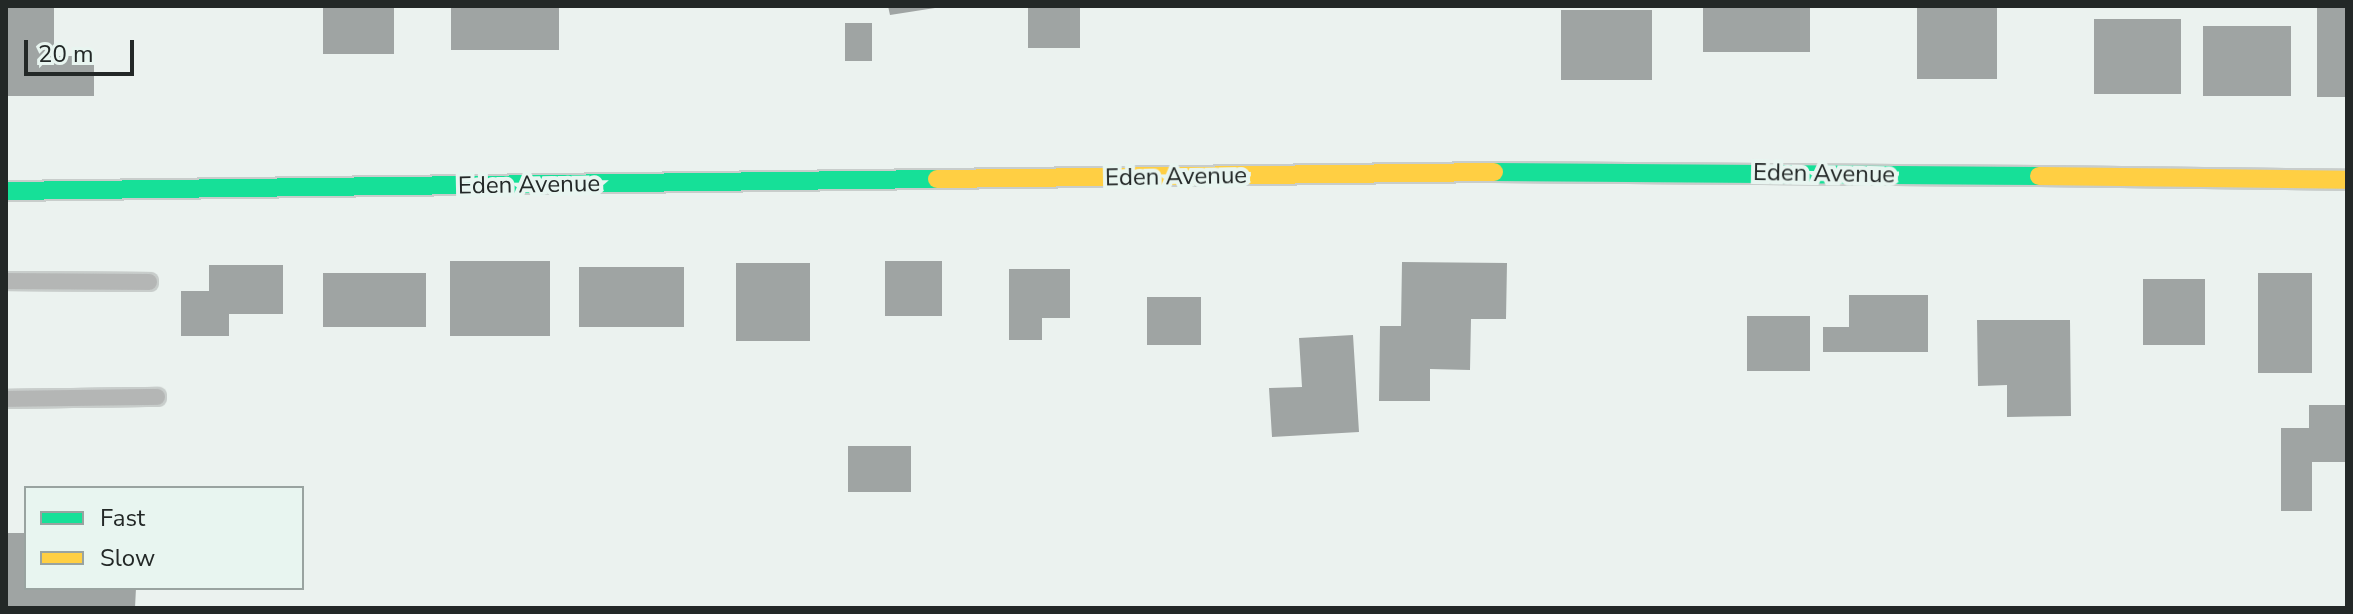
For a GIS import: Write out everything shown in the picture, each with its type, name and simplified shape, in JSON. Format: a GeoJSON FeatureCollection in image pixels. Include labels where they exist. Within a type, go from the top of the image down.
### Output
{"type":"FeatureCollection","features":[{"type":"Feature","properties":{"kind":"street","name":"Eden Avenue"},"geometry":{"type":"LineString","coordinates":[[6,191],[1594,171],[2347,180]]}},
{"type":"Feature","properties":{"kind":"lane"},"geometry":{"type":"LineString","coordinates":[[6,281],[149,282]]}},
{"type":"Feature","properties":{"kind":"lane"},"geometry":{"type":"LineString","coordinates":[[6,399],[157,397]]}},
{"type":"Feature","properties":{"kind":"building"},"geometry":{"type":"Polygon","coordinates":[[[323,6],[394,6],[394,54],[323,54],[323,6]]]}},
{"type":"Feature","properties":{"kind":"building"},"geometry":{"type":"Polygon","coordinates":[[[451,6],[559,6],[559,50],[451,50],[451,6]]]}},
{"type":"Feature","properties":{"kind":"building"},"geometry":{"type":"Polygon","coordinates":[[[888,6],[935,6],[935,8],[890,15],[888,6]]]}},
{"type":"Feature","properties":{"kind":"building"},"geometry":{"type":"Polygon","coordinates":[[[1028,6],[1080,6],[1080,48],[1028,48],[1028,6]]]}},
{"type":"Feature","properties":{"kind":"building"},"geometry":{"type":"Polygon","coordinates":[[[1703,6],[1810,6],[1810,52],[1703,52],[1703,6]]]}},
{"type":"Feature","properties":{"kind":"building"},"geometry":{"type":"Polygon","coordinates":[[[1917,6],[1997,6],[1997,79],[1917,79],[1917,6]]]}},
{"type":"Feature","properties":{"kind":"building"},"geometry":{"type":"Polygon","coordinates":[[[2317,6],[2347,6],[2347,97],[2317,97],[2317,6]]]}},
{"type":"Feature","properties":{"kind":"building"},"geometry":{"type":"Polygon","coordinates":[[[6,7],[54,7],[54,56],[94,56],[94,96],[6,96],[6,7]]]}},
{"type":"Feature","properties":{"kind":"building"},"geometry":{"type":"Polygon","coordinates":[[[1561,10],[1652,10],[1652,80],[1561,80],[1561,10]]]}},
{"type":"Feature","properties":{"kind":"building"},"geometry":{"type":"Polygon","coordinates":[[[2094,19],[2181,19],[2181,94],[2094,94],[2094,19]]]}},
{"type":"Feature","properties":{"kind":"building"},"geometry":{"type":"Polygon","coordinates":[[[845,23],[872,23],[872,61],[845,61],[845,23]]]}},
{"type":"Feature","properties":{"kind":"building"},"geometry":{"type":"Polygon","coordinates":[[[2203,26],[2291,26],[2291,96],[2203,96],[2203,26]]]}},
{"type":"Feature","properties":{"kind":"building"},"geometry":{"type":"Polygon","coordinates":[[[450,261],[550,261],[550,336],[450,336],[450,261]]]}},
{"type":"Feature","properties":{"kind":"building"},"geometry":{"type":"Polygon","coordinates":[[[885,261],[942,261],[942,316],[885,316],[885,261]]]}},
{"type":"Feature","properties":{"kind":"building"},"geometry":{"type":"Polygon","coordinates":[[[1402,262],[1507,263],[1506,319],[1471,319],[1470,370],[1430,369],[1430,401],[1379,401],[1380,326],[1401,326],[1402,262]]]}},
{"type":"Feature","properties":{"kind":"building"},"geometry":{"type":"Polygon","coordinates":[[[736,263],[810,263],[810,341],[736,341],[736,263]]]}},
{"type":"Feature","properties":{"kind":"building"},"geometry":{"type":"Polygon","coordinates":[[[209,265],[283,265],[283,314],[229,314],[229,336],[181,336],[181,291],[209,291],[209,265]]]}},
{"type":"Feature","properties":{"kind":"building"},"geometry":{"type":"Polygon","coordinates":[[[579,267],[684,267],[684,327],[579,327],[579,267]]]}},
{"type":"Feature","properties":{"kind":"building"},"geometry":{"type":"Polygon","coordinates":[[[1009,269],[1070,269],[1070,318],[1042,318],[1042,340],[1009,340],[1009,269]]]}},
{"type":"Feature","properties":{"kind":"building"},"geometry":{"type":"Polygon","coordinates":[[[323,273],[426,273],[426,327],[323,327],[323,273]]]}},
{"type":"Feature","properties":{"kind":"building"},"geometry":{"type":"Polygon","coordinates":[[[2258,273],[2312,273],[2312,373],[2258,373],[2258,273]]]}},
{"type":"Feature","properties":{"kind":"building"},"geometry":{"type":"Polygon","coordinates":[[[2143,279],[2205,279],[2205,345],[2143,345],[2143,279]]]}},
{"type":"Feature","properties":{"kind":"building"},"geometry":{"type":"Polygon","coordinates":[[[1849,295],[1928,295],[1928,352],[1823,352],[1823,327],[1849,327],[1849,295]]]}},
{"type":"Feature","properties":{"kind":"building"},"geometry":{"type":"Polygon","coordinates":[[[1147,297],[1201,297],[1201,345],[1147,345],[1147,297]]]}},
{"type":"Feature","properties":{"kind":"building"},"geometry":{"type":"Polygon","coordinates":[[[1747,316],[1810,316],[1810,371],[1747,371],[1747,316]]]}},
{"type":"Feature","properties":{"kind":"building"},"geometry":{"type":"Polygon","coordinates":[[[1977,320],[2070,320],[2071,416],[2007,417],[2007,385],[1978,386],[1977,320]]]}},
{"type":"Feature","properties":{"kind":"building"},"geometry":{"type":"Polygon","coordinates":[[[1353,335],[1359,432],[1272,437],[1269,388],[1302,387],[1299,338],[1353,335]]]}},
{"type":"Feature","properties":{"kind":"building"},"geometry":{"type":"Polygon","coordinates":[[[2309,405],[2347,405],[2347,462],[2312,462],[2312,511],[2281,511],[2281,428],[2309,428],[2309,405]]]}},
{"type":"Feature","properties":{"kind":"building"},"geometry":{"type":"Polygon","coordinates":[[[848,446],[911,446],[911,492],[848,492],[848,446]]]}},
{"type":"Feature","properties":{"kind":"building"},"geometry":{"type":"Polygon","coordinates":[[[6,533],[24,533],[24,590],[136,590],[135,608],[6,608],[6,533]]]}},
{"type":"Feature","properties":{"kind":"traffic: fast"},"geometry":{"type":"LineString","coordinates":[[1494,172],[2039,176]]}},
{"type":"Feature","properties":{"kind":"traffic: fast"},"geometry":{"type":"LineString","coordinates":[[6,191],[937,179]]}},
{"type":"Feature","properties":{"kind":"traffic: slow"},"geometry":{"type":"LineString","coordinates":[[937,179],[1494,172]]}},
{"type":"Feature","properties":{"kind":"traffic: slow"},"geometry":{"type":"LineString","coordinates":[[2039,176],[2347,180]]}}]}
